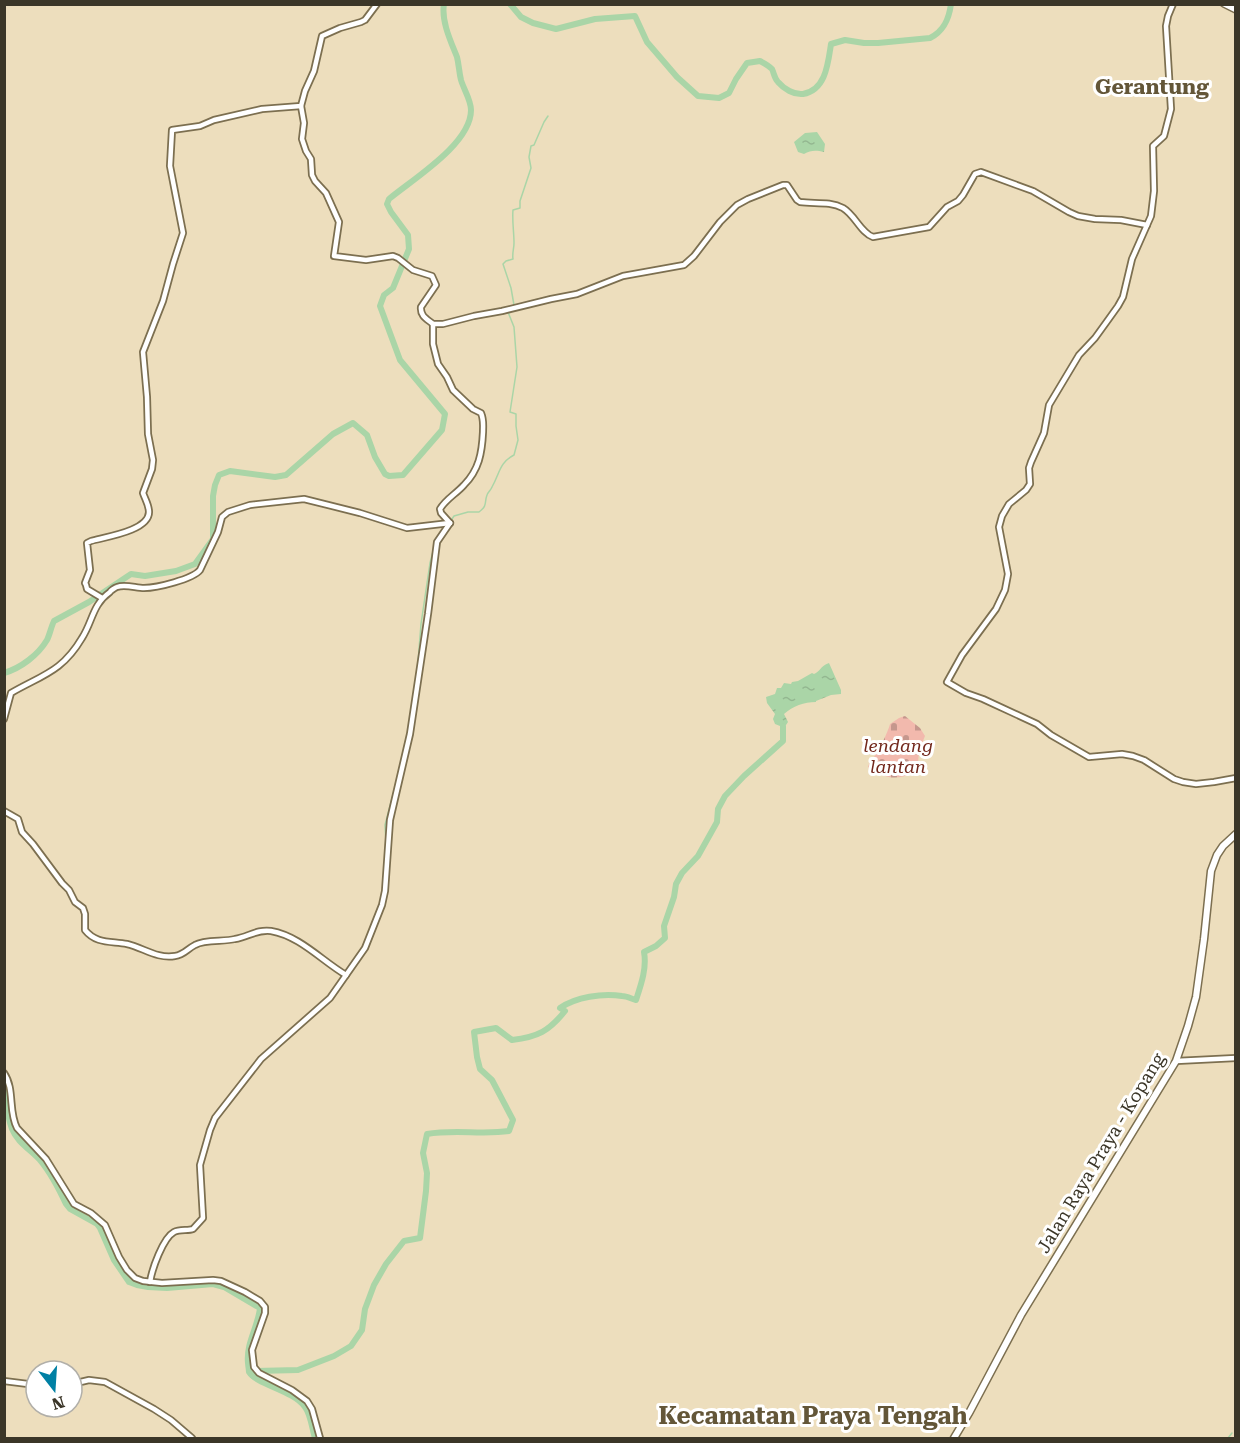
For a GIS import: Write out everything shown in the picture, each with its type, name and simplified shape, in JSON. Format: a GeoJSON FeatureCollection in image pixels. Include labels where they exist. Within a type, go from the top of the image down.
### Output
{"type":"FeatureCollection","features":[{"type":"Feature","properties":{"kind":"highway","name":"Jalan Raya Praya - Kopang"},"geometry":{"type":"LineString","coordinates":[[954,1438],[1020,1315],[1176,1062],[1196,997],[1211,871],[1223,846],[1236,834]]}},
{"type":"Feature","properties":{"kind":"main road"},"geometry":{"type":"LineString","coordinates":[[1224,4],[1236,10]]}},
{"type":"Feature","properties":{"kind":"street"},"geometry":{"type":"LineString","coordinates":[[377,4],[365,20],[322,36],[314,71],[301,106],[304,123],[302,139],[311,159],[312,175],[326,194],[339,222],[334,256],[361,260],[393,256],[413,270],[432,276],[436,282],[435,288],[421,309],[422,315],[433,324],[502,312],[577,294],[622,276],[684,265],[737,205],[783,184],[787,185],[798,202],[832,204],[843,208],[868,235],[873,237],[929,227],[947,207],[958,201],[975,174],[980,172],[1033,191],[1078,216],[1147,225]]}},
{"type":"Feature","properties":{"kind":"street"},"geometry":{"type":"LineString","coordinates":[[1173,4],[1166,27],[1171,109],[1164,136],[1153,146],[1154,200],[1150,216],[1132,259],[1123,297],[1095,338],[1079,356],[1049,405],[1044,433],[1029,468],[1030,484],[1010,504],[1002,516],[999,527],[1008,574],[1005,590],[996,609],[962,655],[947,682],[966,693],[1035,723],[1067,746],[1089,757],[1122,754],[1133,756],[1144,760],[1174,779],[1196,784],[1236,778]]}},
{"type":"Feature","properties":{"kind":"street"},"geometry":{"type":"LineString","coordinates":[[100,597],[88,589],[85,583],[90,570],[88,542],[124,532],[144,523],[149,515],[143,494],[153,460],[148,434],[143,352],[163,301],[183,231],[170,166],[172,130],[200,126],[214,120],[262,109],[301,106]]}},
{"type":"Feature","properties":{"kind":"street"},"geometry":{"type":"LineString","coordinates":[[433,324],[433,344],[438,364],[453,390],[469,405],[482,413],[483,420],[482,452],[476,470],[464,486],[440,509],[450,523]]}},
{"type":"Feature","properties":{"kind":"street"},"geometry":{"type":"LineString","coordinates":[[4,719],[11,693],[43,677],[64,662],[82,638],[100,597],[117,586],[147,588],[197,574],[216,537],[222,517],[228,512],[250,505],[304,499],[407,528],[450,523]]}},
{"type":"Feature","properties":{"kind":"street"},"geometry":{"type":"LineString","coordinates":[[150,1282],[156,1257],[173,1233],[193,1229],[202,1218],[200,1165],[215,1118],[261,1059],[330,998],[366,948],[384,897],[390,820],[410,734],[436,542],[450,523]]}},
{"type":"Feature","properties":{"kind":"street"},"geometry":{"type":"LineString","coordinates":[[4,811],[18,819],[22,832],[69,890],[75,902],[83,908],[85,930],[96,940],[126,944],[153,954],[170,957],[185,954],[198,944],[235,940],[257,932],[271,932],[282,934],[346,975]]}},
{"type":"Feature","properties":{"kind":"street"},"geometry":{"type":"LineString","coordinates":[[1176,1062],[1236,1058]]}},
{"type":"Feature","properties":{"kind":"street"},"geometry":{"type":"LineString","coordinates":[[4,1073],[9,1081],[12,1114],[17,1128],[46,1159],[74,1204],[91,1213],[105,1225],[119,1257],[132,1276],[137,1280],[162,1283],[217,1280],[260,1301],[265,1307],[265,1313],[252,1350],[254,1367],[259,1373],[292,1390],[307,1401],[312,1409],[320,1438]]}},
{"type":"Feature","properties":{"kind":"street"},"geometry":{"type":"LineString","coordinates":[[4,1381],[24,1384]]}},
{"type":"Feature","properties":{"kind":"street"},"geometry":{"type":"LineString","coordinates":[[84,1381],[105,1382],[154,1409],[192,1438]]}},
{"type":"Feature","properties":{"kind":"green space","name":"lendang lantan"},"geometry":{"type":"Polygon","coordinates":[[[905,716],[920,728],[925,736],[915,772],[897,778],[880,774],[868,767],[882,744],[890,724],[905,716]]]}},
{"type":"Feature","properties":{"kind":"water"},"geometry":{"type":"Polygon","coordinates":[[[817,132],[825,144],[824,152],[814,151],[804,154],[798,152],[794,142],[805,133],[817,132]]]}},
{"type":"Feature","properties":{"kind":"water"},"geometry":{"type":"Polygon","coordinates":[[[829,663],[841,694],[795,707],[784,714],[788,722],[786,725],[775,724],[773,719],[775,714],[767,703],[766,697],[775,694],[777,688],[781,688],[784,683],[791,684],[814,674],[829,663]]]}},
{"type":"Feature","properties":{"kind":"waterway"},"geometry":{"type":"LineString","coordinates":[[4,673],[23,664],[39,651],[47,640],[54,621],[89,602],[131,574],[145,576],[176,571],[195,564],[213,539],[213,496],[219,475],[230,471],[275,477],[286,475],[333,434],[353,423],[367,435],[375,457],[385,474],[403,475],[442,430],[445,414],[400,360],[380,306],[384,295],[393,288],[409,249],[408,235],[391,212],[387,204],[389,199],[451,148],[462,135],[471,110],[461,80],[457,57],[445,24],[444,4]]}},
{"type":"Feature","properties":{"kind":"waterway"},"geometry":{"type":"LineString","coordinates":[[510,4],[521,17],[556,29],[595,19],[635,16],[647,42],[677,77],[698,96],[719,98],[729,93],[747,63],[760,61],[772,69],[780,85],[786,89],[800,94],[811,91],[817,87],[825,75],[831,44],[845,40],[878,43],[930,38],[945,24],[951,4]]}},
{"type":"Feature","properties":{"kind":"waterway"},"geometry":{"type":"LineString","coordinates":[[514,305],[503,264],[513,259],[513,210],[520,208],[520,201],[531,168],[529,157],[531,146],[534,145],[548,116]]}},
{"type":"Feature","properties":{"kind":"waterway"},"geometry":{"type":"LineString","coordinates":[[450,522],[454,516],[482,510],[487,494],[503,465],[514,455],[518,440],[516,414],[510,412],[517,367],[514,327],[508,312]]}},
{"type":"Feature","properties":{"kind":"waterway"},"geometry":{"type":"LineString","coordinates":[[417,675],[421,624],[430,563],[436,540]]}},
{"type":"Feature","properties":{"kind":"waterway"},"geometry":{"type":"LineString","coordinates":[[410,719],[412,703]]}},
{"type":"Feature","properties":{"kind":"waterway"},"geometry":{"type":"LineString","coordinates":[[253,1376],[256,1371],[298,1370],[334,1356],[351,1346],[362,1330],[365,1309],[374,1285],[386,1264],[404,1241],[420,1238],[426,1191],[427,1173],[423,1153],[427,1134],[509,1131],[513,1120],[492,1080],[480,1069],[474,1032],[496,1028],[512,1040],[521,1039],[536,1035],[554,1024],[565,1011],[560,1008],[574,1001],[606,995],[624,996],[636,1000],[642,982],[644,952],[665,938],[664,926],[676,884],[682,873],[698,856],[717,822],[718,809],[725,796],[783,741],[783,726]]}},
{"type":"Feature","properties":{"kind":"waterway"},"geometry":{"type":"LineString","coordinates":[[386,842],[385,825],[400,768]]}},
{"type":"Feature","properties":{"kind":"waterway"},"geometry":{"type":"LineString","coordinates":[[339,990],[345,979]]}},
{"type":"Feature","properties":{"kind":"waterway"},"geometry":{"type":"LineString","coordinates":[[4,1083],[9,1118],[14,1134],[44,1165],[70,1209],[97,1224],[114,1260],[129,1282],[148,1287],[167,1288],[213,1284],[224,1287],[260,1308],[249,1349],[249,1372],[259,1381],[299,1401],[309,1414],[315,1438]]}},
{"type":"Feature","properties":{"kind":"waterway"},"geometry":{"type":"LineString","coordinates":[[198,1171],[199,1181]]}},
{"type":"Feature","properties":{"kind":"waterway"},"geometry":{"type":"LineString","coordinates":[[200,1207],[200,1217]]}},
{"type":"Feature","properties":{"kind":"waterway"},"geometry":{"type":"LineString","coordinates":[[1228,1438],[1232,1433]]}},
{"type":"Feature","properties":{"kind":"district","name":"Gerantung"},"geometry":{"type":"Point","coordinates":[1152,87]}},
{"type":"Feature","properties":{"kind":"district","name":"Kecamatan Praya Tengah"},"geometry":{"type":"Point","coordinates":[813,1416]}}]}
